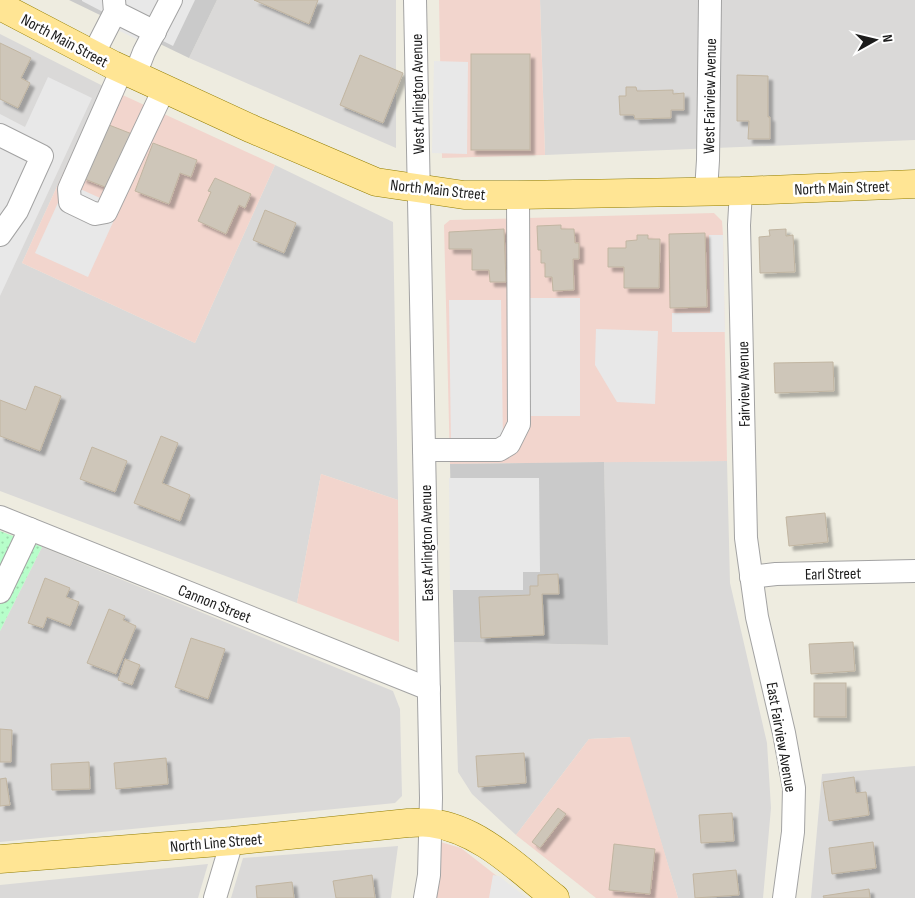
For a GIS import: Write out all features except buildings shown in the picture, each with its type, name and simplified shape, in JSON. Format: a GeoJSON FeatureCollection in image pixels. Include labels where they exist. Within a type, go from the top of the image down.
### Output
{"type":"FeatureCollection","features":[{"type":"Feature","properties":{"kind":"main road","name":"North Main Street"},"geometry":{"type":"LineString","coordinates":[[0,5],[129,72],[252,129],[376,182],[464,195],[741,191],[915,184]]}},
{"type":"Feature","properties":{"kind":"main road","name":"North Line Street"},"geometry":{"type":"LineString","coordinates":[[0,860],[232,841],[408,823],[431,823],[460,830],[483,842],[555,898]]}},
{"type":"Feature","properties":{"kind":"street"},"geometry":{"type":"LineString","coordinates":[[0,5],[2,0]]}},
{"type":"Feature","properties":{"kind":"street"},"geometry":{"type":"LineString","coordinates":[[164,88],[106,212],[95,214],[70,202],[69,189],[129,72],[144,52],[171,0]]}},
{"type":"Feature","properties":{"kind":"street","name":"West Arlington Avenue"},"geometry":{"type":"LineString","coordinates":[[416,0],[419,188]]}},
{"type":"Feature","properties":{"kind":"street","name":"West Fairview Avenue"},"geometry":{"type":"LineString","coordinates":[[706,191],[710,0]]}},
{"type":"Feature","properties":{"kind":"street"},"geometry":{"type":"LineString","coordinates":[[93,54],[114,6],[155,32]]}},
{"type":"Feature","properties":{"kind":"street"},"geometry":{"type":"LineString","coordinates":[[0,135],[42,156],[17,211],[0,235]]}},
{"type":"Feature","properties":{"kind":"street","name":"East Arlington Avenue"},"geometry":{"type":"LineString","coordinates":[[419,188],[431,823],[429,875],[425,898]]}},
{"type":"Feature","properties":{"kind":"street","name":"Fairview Avenue"},"geometry":{"type":"LineString","coordinates":[[741,191],[739,225],[746,538],[752,577]]}},
{"type":"Feature","properties":{"kind":"street"},"geometry":{"type":"LineString","coordinates":[[424,450],[499,450],[509,444],[519,424],[518,195]]}},
{"type":"Feature","properties":{"kind":"street","name":"Cannon Street"},"geometry":{"type":"LineString","coordinates":[[0,517],[429,689]]}},
{"type":"Feature","properties":{"kind":"street"},"geometry":{"type":"LineString","coordinates":[[0,592],[30,529]]}},
{"type":"Feature","properties":{"kind":"street","name":"Earl Street"},"geometry":{"type":"LineString","coordinates":[[752,577],[776,574],[915,571]]}},
{"type":"Feature","properties":{"kind":"street","name":"East Fairview Avenue"},"geometry":{"type":"LineString","coordinates":[[752,577],[757,617],[784,733],[794,788],[793,832],[784,898]]}},
{"type":"Feature","properties":{"kind":"street"},"geometry":{"type":"LineString","coordinates":[[215,898],[232,841]]}},
{"type":"Feature","properties":{"kind":"shaded area"},"geometry":{"type":"Polygon","coordinates":[[[69,0],[217,0],[189,58],[69,0]]]}},
{"type":"Feature","properties":{"kind":"shaded area"},"geometry":{"type":"Polygon","coordinates":[[[82,0],[195,0],[173,46],[159,39],[155,48],[101,22],[105,13],[82,0]]]}},
{"type":"Feature","properties":{"kind":"shaded area"},"geometry":{"type":"Polygon","coordinates":[[[217,0],[396,0],[396,148],[189,58],[217,0]]]}},
{"type":"Feature","properties":{"kind":"shaded area"},"geometry":{"type":"Polygon","coordinates":[[[439,0],[540,0],[545,155],[442,158],[439,0]]]}},
{"type":"Feature","properties":{"kind":"shaded area"},"geometry":{"type":"Polygon","coordinates":[[[540,0],[915,0],[915,140],[545,155],[540,0]]]}},
{"type":"Feature","properties":{"kind":"shaded area"},"geometry":{"type":"Polygon","coordinates":[[[0,34],[103,86],[22,263],[195,343],[275,165],[393,222],[398,500],[321,474],[297,603],[0,491],[0,34]]]}},
{"type":"Feature","properties":{"kind":"shaded area"},"geometry":{"type":"Polygon","coordinates":[[[434,61],[468,62],[467,154],[432,153],[434,61]]]}},
{"type":"Feature","properties":{"kind":"shaded area"},"geometry":{"type":"Polygon","coordinates":[[[48,77],[92,98],[0,296],[0,114],[25,127],[48,77]]]}},
{"type":"Feature","properties":{"kind":"shaded area"},"geometry":{"type":"Polygon","coordinates":[[[103,86],[275,165],[195,343],[22,263],[103,86]]]}},
{"type":"Feature","properties":{"kind":"shaded area"},"geometry":{"type":"Polygon","coordinates":[[[67,183],[120,207],[88,277],[35,253],[67,183]]]}},
{"type":"Feature","properties":{"kind":"shaded area"},"geometry":{"type":"Polygon","coordinates":[[[714,213],[722,221],[723,235],[727,461],[450,464],[444,225],[450,220],[714,213]]]}},
{"type":"Feature","properties":{"kind":"shaded area"},"geometry":{"type":"Polygon","coordinates":[[[709,235],[723,235],[725,332],[672,332],[672,313],[710,313],[709,235]]]}},
{"type":"Feature","properties":{"kind":"shaded area"},"geometry":{"type":"Polygon","coordinates":[[[526,298],[580,298],[580,416],[527,416],[526,298]]]}},
{"type":"Feature","properties":{"kind":"shaded area"},"geometry":{"type":"Polygon","coordinates":[[[449,300],[501,300],[503,442],[451,443],[449,300]]]}},
{"type":"Feature","properties":{"kind":"shaded area"},"geometry":{"type":"Polygon","coordinates":[[[596,329],[658,331],[655,404],[617,402],[595,365],[596,329]]]}},
{"type":"Feature","properties":{"kind":"shaded area"},"geometry":{"type":"Polygon","coordinates":[[[727,461],[730,583],[767,743],[771,808],[763,898],[678,898],[629,737],[589,739],[516,835],[472,794],[458,772],[454,642],[607,645],[604,462],[727,461]]]}},
{"type":"Feature","properties":{"kind":"shaded area"},"geometry":{"type":"Polygon","coordinates":[[[604,462],[608,645],[454,642],[450,464],[604,462]]]}},
{"type":"Feature","properties":{"kind":"shaded area"},"geometry":{"type":"Polygon","coordinates":[[[321,474],[398,500],[399,642],[297,603],[321,474]]]}},
{"type":"Feature","properties":{"kind":"shaded area"},"geometry":{"type":"Polygon","coordinates":[[[449,478],[539,478],[540,572],[523,572],[523,590],[450,590],[449,478]]]}},
{"type":"Feature","properties":{"kind":"shaded area"},"geometry":{"type":"Polygon","coordinates":[[[42,547],[393,691],[400,709],[402,796],[395,803],[0,842],[0,631],[42,547]]]}},
{"type":"Feature","properties":{"kind":"shaded area"},"geometry":{"type":"Polygon","coordinates":[[[630,737],[678,898],[596,898],[516,835],[589,739],[630,737]]]}},
{"type":"Feature","properties":{"kind":"shaded area"},"geometry":{"type":"Polygon","coordinates":[[[915,766],[915,898],[811,898],[822,774],[915,766]]]}},
{"type":"Feature","properties":{"kind":"shaded area"},"geometry":{"type":"Polygon","coordinates":[[[437,841],[461,848],[525,898],[432,898],[437,841]]]}},
{"type":"Feature","properties":{"kind":"shaded area"},"geometry":{"type":"Polygon","coordinates":[[[398,846],[391,898],[231,898],[243,858],[398,846]]]}},
{"type":"Feature","properties":{"kind":"shaded area"},"geometry":{"type":"Polygon","coordinates":[[[208,864],[198,898],[0,898],[0,885],[208,864]]]}},
{"type":"Feature","properties":{"kind":"shaded area"},"geometry":{"type":"Polygon","coordinates":[[[493,875],[499,876],[527,898],[489,898],[493,875]]]}},
{"type":"Feature","properties":{"kind":"green space"},"geometry":{"type":"Polygon","coordinates":[[[0,531],[42,547],[0,631],[0,531]]]}}]}
